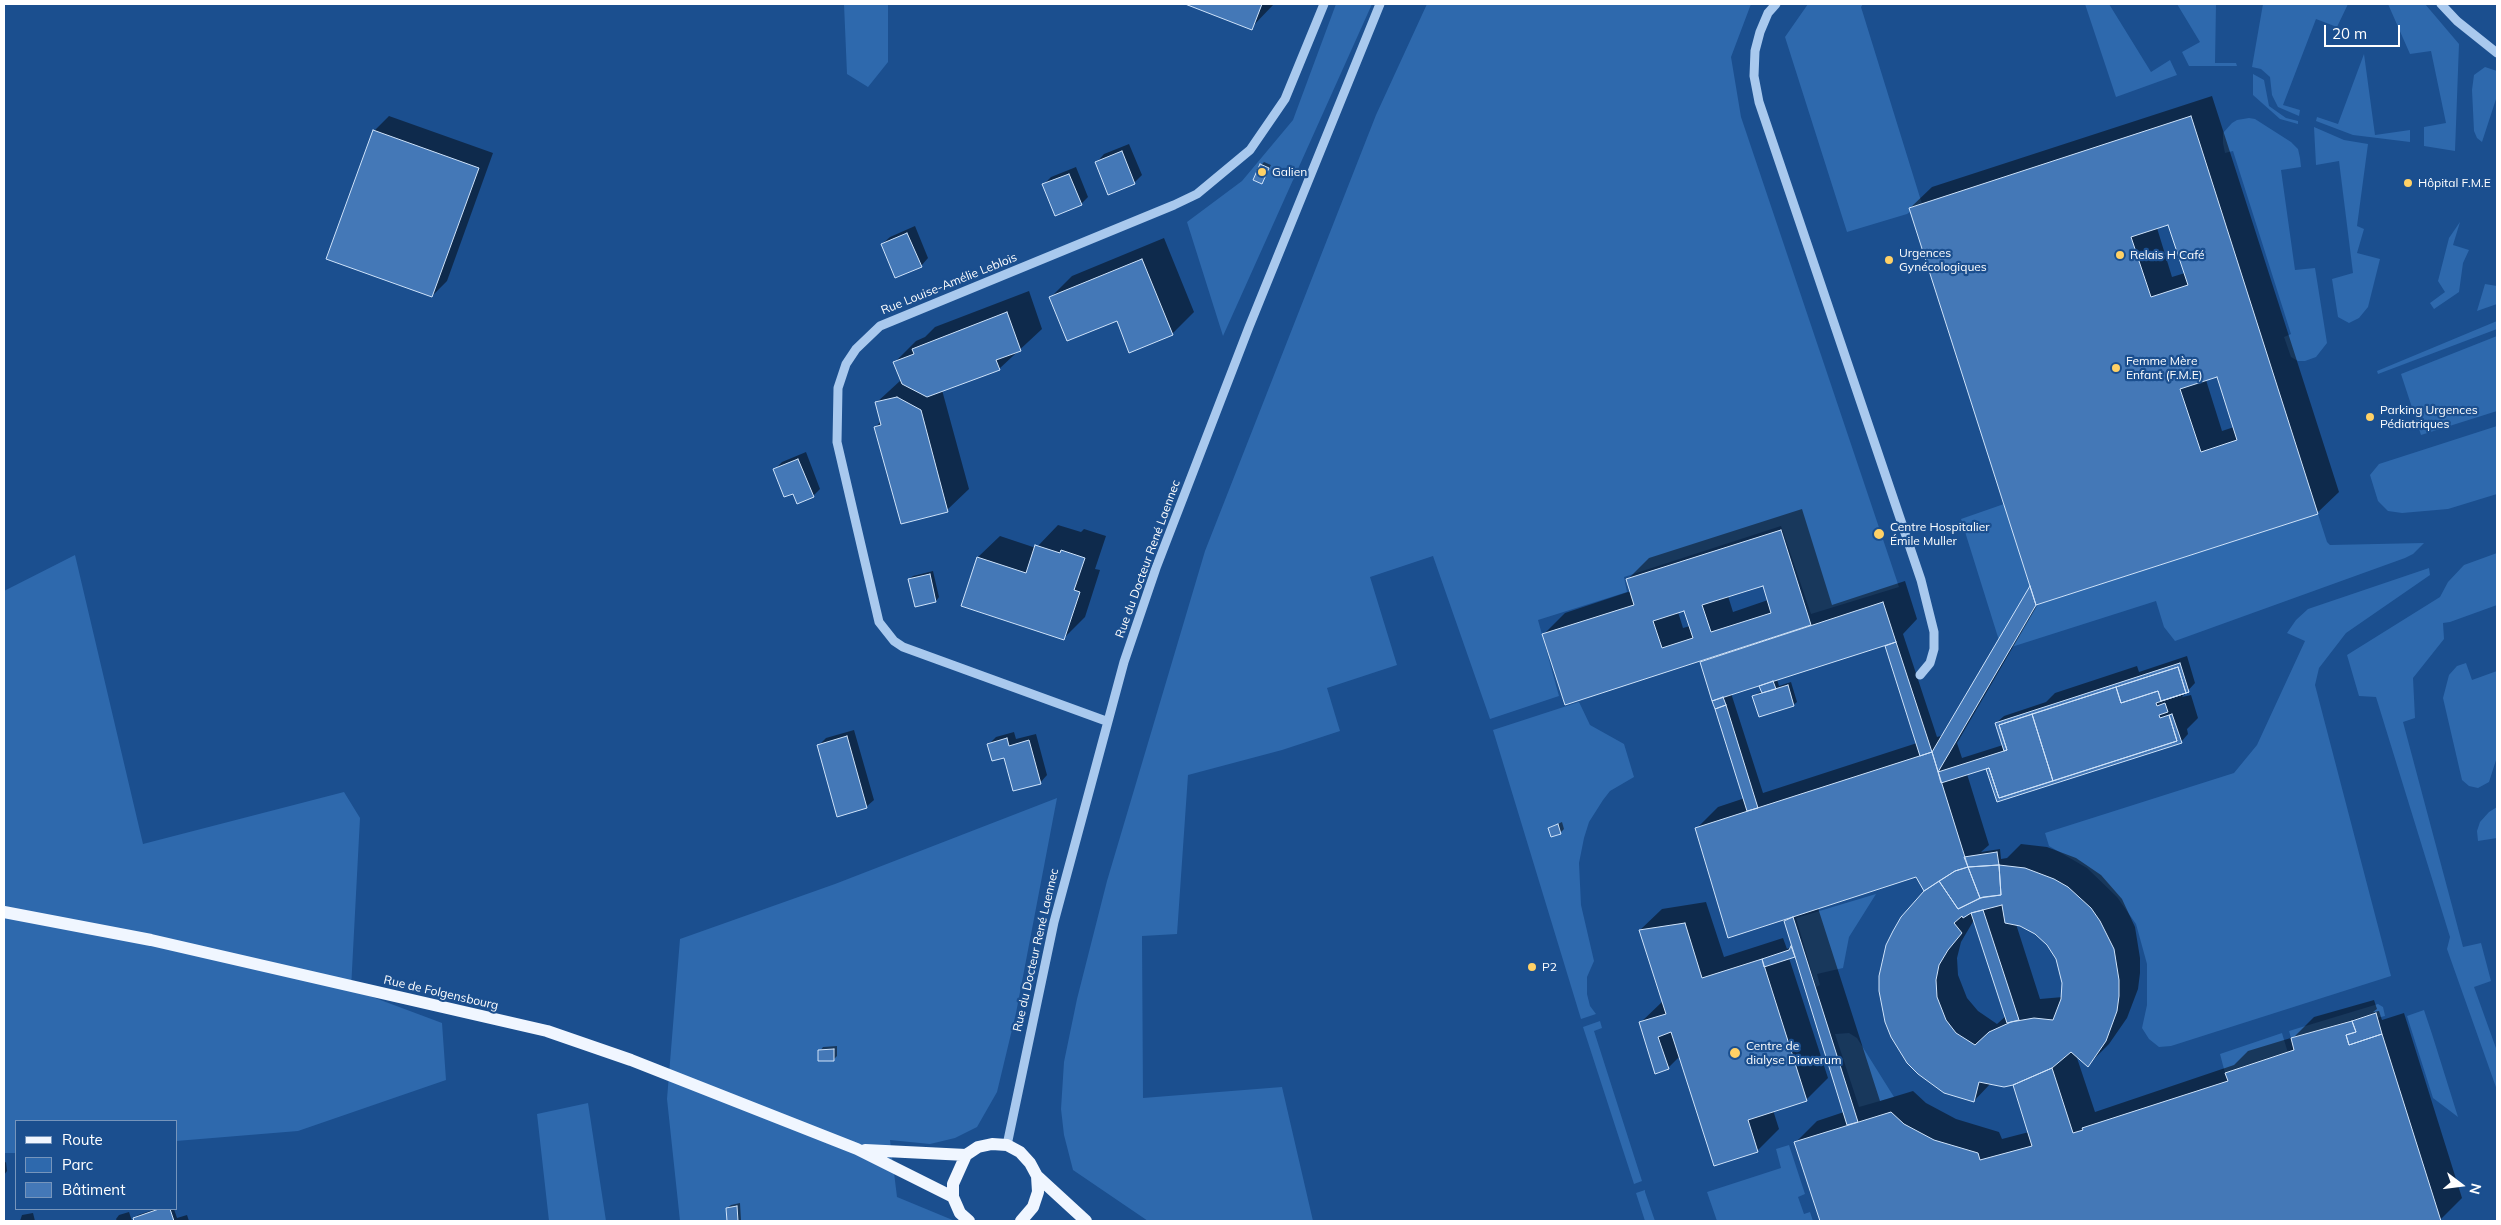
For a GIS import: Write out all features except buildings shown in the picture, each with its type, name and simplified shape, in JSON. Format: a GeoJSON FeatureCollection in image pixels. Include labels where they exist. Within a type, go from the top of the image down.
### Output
{"type":"FeatureCollection","features":[{"type":"Feature","properties":{"kind":"main road","name":"Rue de Folgensbourg"},"geometry":{"type":"LineString","coordinates":[[4,912],[151,940],[547,1031],[631,1060],[857,1149],[953,1197]]}},
{"type":"Feature","properties":{"kind":"main road"},"geometry":{"type":"LineString","coordinates":[[969,1221],[960,1213],[953,1197],[953,1184],[966,1155],[978,1147],[992,1144],[1006,1145],[1020,1152],[1030,1163],[1036,1176],[1038,1192],[1033,1207],[1024,1221]]}},
{"type":"Feature","properties":{"kind":"main road","name":"Rue de Folgensbourg"},"geometry":{"type":"LineString","coordinates":[[857,1149],[966,1155]]}},
{"type":"Feature","properties":{"kind":"main road"},"geometry":{"type":"LineString","coordinates":[[1036,1176],[1086,1221]]}},
{"type":"Feature","properties":{"kind":"street","name":"Rue Louise-Amélie Leblois"},"geometry":{"type":"LineString","coordinates":[[1106,721],[903,647],[894,641],[879,622],[837,442],[838,388],[846,364],[856,349],[880,326],[1197,194],[1250,150],[1285,100],[1324,4]]}},
{"type":"Feature","properties":{"kind":"street","name":"Rue du Docteur René Laennec"},"geometry":{"type":"LineString","coordinates":[[1006,1145],[1054,922],[1106,721],[1156,568],[1249,327],[1380,4]]}},
{"type":"Feature","properties":{"kind":"street"},"geometry":{"type":"LineString","coordinates":[[1776,4],[1768,13],[1755,51],[1754,76],[1758,102],[1921,580],[1934,632],[1934,648],[1930,663],[1920,675]]}},
{"type":"Feature","properties":{"kind":"street"},"geometry":{"type":"LineString","coordinates":[[2441,4],[2457,21],[2497,53]]}},
{"type":"Feature","properties":{"kind":"green space"},"geometry":{"type":"Polygon","coordinates":[[[844,4],[888,4],[888,62],[868,87],[847,74],[844,4]]]}},
{"type":"Feature","properties":{"kind":"green space"},"geometry":{"type":"Polygon","coordinates":[[[1336,4],[1372,4],[1223,336],[1187,222],[1242,181],[1293,120],[1336,4]]]}},
{"type":"Feature","properties":{"kind":"green space"},"geometry":{"type":"Polygon","coordinates":[[[1427,4],[1751,4],[1731,57],[1741,117],[1899,587],[1811,614],[1781,526],[1624,577],[1627,592],[1538,620],[1559,696],[1490,719],[1433,556],[1370,577],[1397,665],[1327,688],[1340,731],[1282,750],[1188,775],[1177,934],[1142,936],[1143,1098],[1282,1087],[1313,1221],[1148,1221],[1073,1170],[1064,1135],[1061,1109],[1064,1062],[1077,999],[1107,881],[1205,551],[1376,115],[1427,4]]]}},
{"type":"Feature","properties":{"kind":"green space"},"geometry":{"type":"Polygon","coordinates":[[[1808,4],[1863,4],[1861,7],[1922,204],[1909,208],[1910,212],[1907,214],[1847,232],[1785,37],[1808,4]]]}},
{"type":"Feature","properties":{"kind":"green space"},"geometry":{"type":"Polygon","coordinates":[[[2085,4],[2109,4],[2151,72],[2170,60],[2177,75],[2116,97],[2085,4]]]}},
{"type":"Feature","properties":{"kind":"green space"},"geometry":{"type":"Polygon","coordinates":[[[2177,4],[2216,4],[2215,63],[2236,63],[2237,66],[2189,66],[2182,52],[2200,42],[2177,4]]]}},
{"type":"Feature","properties":{"kind":"green space"},"geometry":{"type":"Polygon","coordinates":[[[2263,4],[2348,4],[2337,27],[2316,19],[2283,105],[2300,110],[2299,116],[2278,107],[2272,95],[2270,77],[2261,69],[2252,67],[2263,4]]]}},
{"type":"Feature","properties":{"kind":"green space"},"geometry":{"type":"Polygon","coordinates":[[[2388,4],[2425,4],[2459,44],[2455,151],[2424,146],[2424,127],[2446,123],[2431,51],[2410,54],[2388,4]]]}},
{"type":"Feature","properties":{"kind":"green space"},"geometry":{"type":"Polygon","coordinates":[[[2364,54],[2375,135],[2410,130],[2410,142],[2353,135],[2316,121],[2317,117],[2338,124],[2364,54]]]}},
{"type":"Feature","properties":{"kind":"green space"},"geometry":{"type":"Polygon","coordinates":[[[2485,67],[2497,71],[2497,96],[2482,142],[2477,138],[2474,131],[2472,90],[2474,75],[2485,67]]]}},
{"type":"Feature","properties":{"kind":"green space"},"geometry":{"type":"Polygon","coordinates":[[[2253,74],[2264,80],[2269,106],[2286,118],[2298,121],[2298,124],[2280,119],[2253,95],[2253,74]]]}},
{"type":"Feature","properties":{"kind":"green space"},"geometry":{"type":"Polygon","coordinates":[[[2255,119],[2291,142],[2298,149],[2301,167],[2281,170],[2295,270],[2315,268],[2327,343],[2316,357],[2305,361],[2298,361],[2291,357],[2284,337],[2291,334],[2233,151],[2225,153],[2223,133],[2237,120],[2255,119]]]}},
{"type":"Feature","properties":{"kind":"green space"},"geometry":{"type":"Polygon","coordinates":[[[2314,127],[2344,140],[2368,144],[2357,226],[2364,229],[2357,253],[2380,259],[2368,307],[2359,318],[2349,323],[2338,317],[2332,279],[2353,273],[2339,161],[2316,165],[2314,127]]]}},
{"type":"Feature","properties":{"kind":"green space"},"geometry":{"type":"Polygon","coordinates":[[[2460,222],[2453,245],[2469,250],[2463,263],[2459,292],[2434,309],[2430,303],[2445,292],[2438,281],[2449,238],[2460,222]]]}},
{"type":"Feature","properties":{"kind":"green space"},"geometry":{"type":"Polygon","coordinates":[[[2485,284],[2497,286],[2497,304],[2477,311],[2485,284]]]}},
{"type":"Feature","properties":{"kind":"green space"},"geometry":{"type":"Polygon","coordinates":[[[2497,321],[2497,329],[2378,374],[2377,371],[2497,321]]]}},
{"type":"Feature","properties":{"kind":"green space"},"geometry":{"type":"Polygon","coordinates":[[[2497,336],[2497,411],[2421,435],[2401,374],[2497,336]]]}},
{"type":"Feature","properties":{"kind":"green space"},"geometry":{"type":"Polygon","coordinates":[[[2497,426],[2497,494],[2448,509],[2402,513],[2388,511],[2378,501],[2370,475],[2379,464],[2497,426]]]}},
{"type":"Feature","properties":{"kind":"green space"},"geometry":{"type":"Polygon","coordinates":[[[2004,504],[2036,605],[2318,514],[2327,542],[2330,545],[2424,543],[2413,554],[2405,558],[2175,641],[2164,627],[2156,601],[2002,650],[1961,519],[2004,504]]]}},
{"type":"Feature","properties":{"kind":"green space"},"geometry":{"type":"Polygon","coordinates":[[[2497,553],[2497,605],[2443,623],[2444,639],[2413,678],[2415,718],[2403,722],[2463,947],[2481,943],[2491,981],[2474,987],[2497,1051],[2497,1090],[2447,949],[2450,937],[2376,697],[2359,696],[2347,655],[2440,597],[2448,582],[2464,565],[2497,553]]]}},
{"type":"Feature","properties":{"kind":"green space"},"geometry":{"type":"Polygon","coordinates":[[[75,555],[143,844],[344,792],[360,818],[351,989],[442,1023],[446,1080],[298,1131],[178,1141],[178,1120],[15,1120],[15,1153],[4,1153],[4,591],[75,555]]]}},
{"type":"Feature","properties":{"kind":"green space"},"geometry":{"type":"Polygon","coordinates":[[[2429,568],[2430,575],[2346,633],[2319,668],[2315,685],[2391,976],[2171,1046],[2159,1047],[2149,1039],[2142,1028],[2147,1005],[2147,964],[2136,924],[2117,897],[2087,868],[2049,846],[2045,833],[2234,773],[2257,745],[2305,641],[2287,633],[2296,620],[2308,609],[2429,568]]]}},
{"type":"Feature","properties":{"kind":"green space"},"geometry":{"type":"Polygon","coordinates":[[[2466,663],[2472,680],[2497,671],[2497,757],[2489,782],[2478,788],[2469,786],[2462,780],[2443,698],[2449,675],[2457,666],[2466,663]]]}},
{"type":"Feature","properties":{"kind":"green space"},"geometry":{"type":"Polygon","coordinates":[[[1579,702],[1590,725],[1624,744],[1634,777],[1610,791],[1589,822],[1584,838],[1579,863],[1581,905],[1594,961],[1587,977],[1587,994],[1590,1006],[1596,1014],[1581,1019],[1493,730],[1579,702]]]}},
{"type":"Feature","properties":{"kind":"green space"},"geometry":{"type":"Polygon","coordinates":[[[1057,798],[1016,1013],[997,1092],[977,1127],[955,1138],[930,1144],[890,1140],[897,1197],[955,1221],[680,1221],[667,1099],[680,939],[835,884],[1057,798]]]}},
{"type":"Feature","properties":{"kind":"green space"},"geometry":{"type":"Polygon","coordinates":[[[2497,807],[2497,838],[2478,841],[2477,831],[2480,822],[2489,812],[2497,807]]]}},
{"type":"Feature","properties":{"kind":"green space"},"geometry":{"type":"Polygon","coordinates":[[[1876,894],[1849,937],[1843,968],[1817,974],[1820,985],[1816,987],[1796,918],[1876,894]]]}},
{"type":"Feature","properties":{"kind":"green space"},"geometry":{"type":"Polygon","coordinates":[[[2378,1004],[2383,1007],[2385,1016],[2377,1018],[2375,1013],[2291,1038],[2289,1031],[2378,1004]]]}},
{"type":"Feature","properties":{"kind":"green space"},"geometry":{"type":"Polygon","coordinates":[[[2424,1010],[2458,1117],[2433,1098],[2407,1016],[2424,1010]]]}},
{"type":"Feature","properties":{"kind":"green space"},"geometry":{"type":"Polygon","coordinates":[[[1600,1021],[1602,1028],[1594,1031],[1642,1181],[1634,1184],[1583,1027],[1600,1021]]]}},
{"type":"Feature","properties":{"kind":"green space"},"geometry":{"type":"Polygon","coordinates":[[[1849,1033],[1857,1038],[1894,1097],[1859,1107],[1835,1034],[1849,1033]]]}},
{"type":"Feature","properties":{"kind":"green space"},"geometry":{"type":"Polygon","coordinates":[[[2282,1033],[2288,1053],[2225,1073],[2220,1054],[2282,1033]]]}},
{"type":"Feature","properties":{"kind":"green space"},"geometry":{"type":"Polygon","coordinates":[[[588,1103],[606,1221],[549,1221],[537,1114],[588,1103]]]}},
{"type":"Feature","properties":{"kind":"green space"},"geometry":{"type":"Polygon","coordinates":[[[1789,1145],[1805,1194],[1798,1197],[1804,1214],[1810,1212],[1813,1221],[1717,1221],[1707,1192],[1781,1168],[1776,1149],[1789,1145]]]}},
{"type":"Feature","properties":{"kind":"green space"},"geometry":{"type":"Polygon","coordinates":[[[1645,1190],[1655,1221],[1645,1221],[1636,1193],[1645,1190]]]}},
{"type":"Feature","properties":{"kind":"place","name":"Galien"},"geometry":{"type":"Point","coordinates":[1262,172]}},
{"type":"Feature","properties":{"kind":"place","name":"Hôpital F.M.E"},"geometry":{"type":"Point","coordinates":[2408,183]}},
{"type":"Feature","properties":{"kind":"place","name":"Relais H Café"},"geometry":{"type":"Point","coordinates":[2120,255]}},
{"type":"Feature","properties":{"kind":"place","name":"Urgences Gynécologiques"},"geometry":{"type":"Point","coordinates":[1889,260]}},
{"type":"Feature","properties":{"kind":"place","name":"Femme Mère Enfant (F.M.E)"},"geometry":{"type":"Point","coordinates":[2116,368]}},
{"type":"Feature","properties":{"kind":"place","name":"Parking Urgences Pédiatriques"},"geometry":{"type":"Point","coordinates":[2370,417]}},
{"type":"Feature","properties":{"kind":"place","name":"Centre Hospitalier Émile Muller"},"geometry":{"type":"Point","coordinates":[1879,534]}},
{"type":"Feature","properties":{"kind":"place","name":"P2"},"geometry":{"type":"Point","coordinates":[1532,967]}},
{"type":"Feature","properties":{"kind":"place","name":"Centre de dialyse Diaverum"},"geometry":{"type":"Point","coordinates":[1735,1053]}}]}
